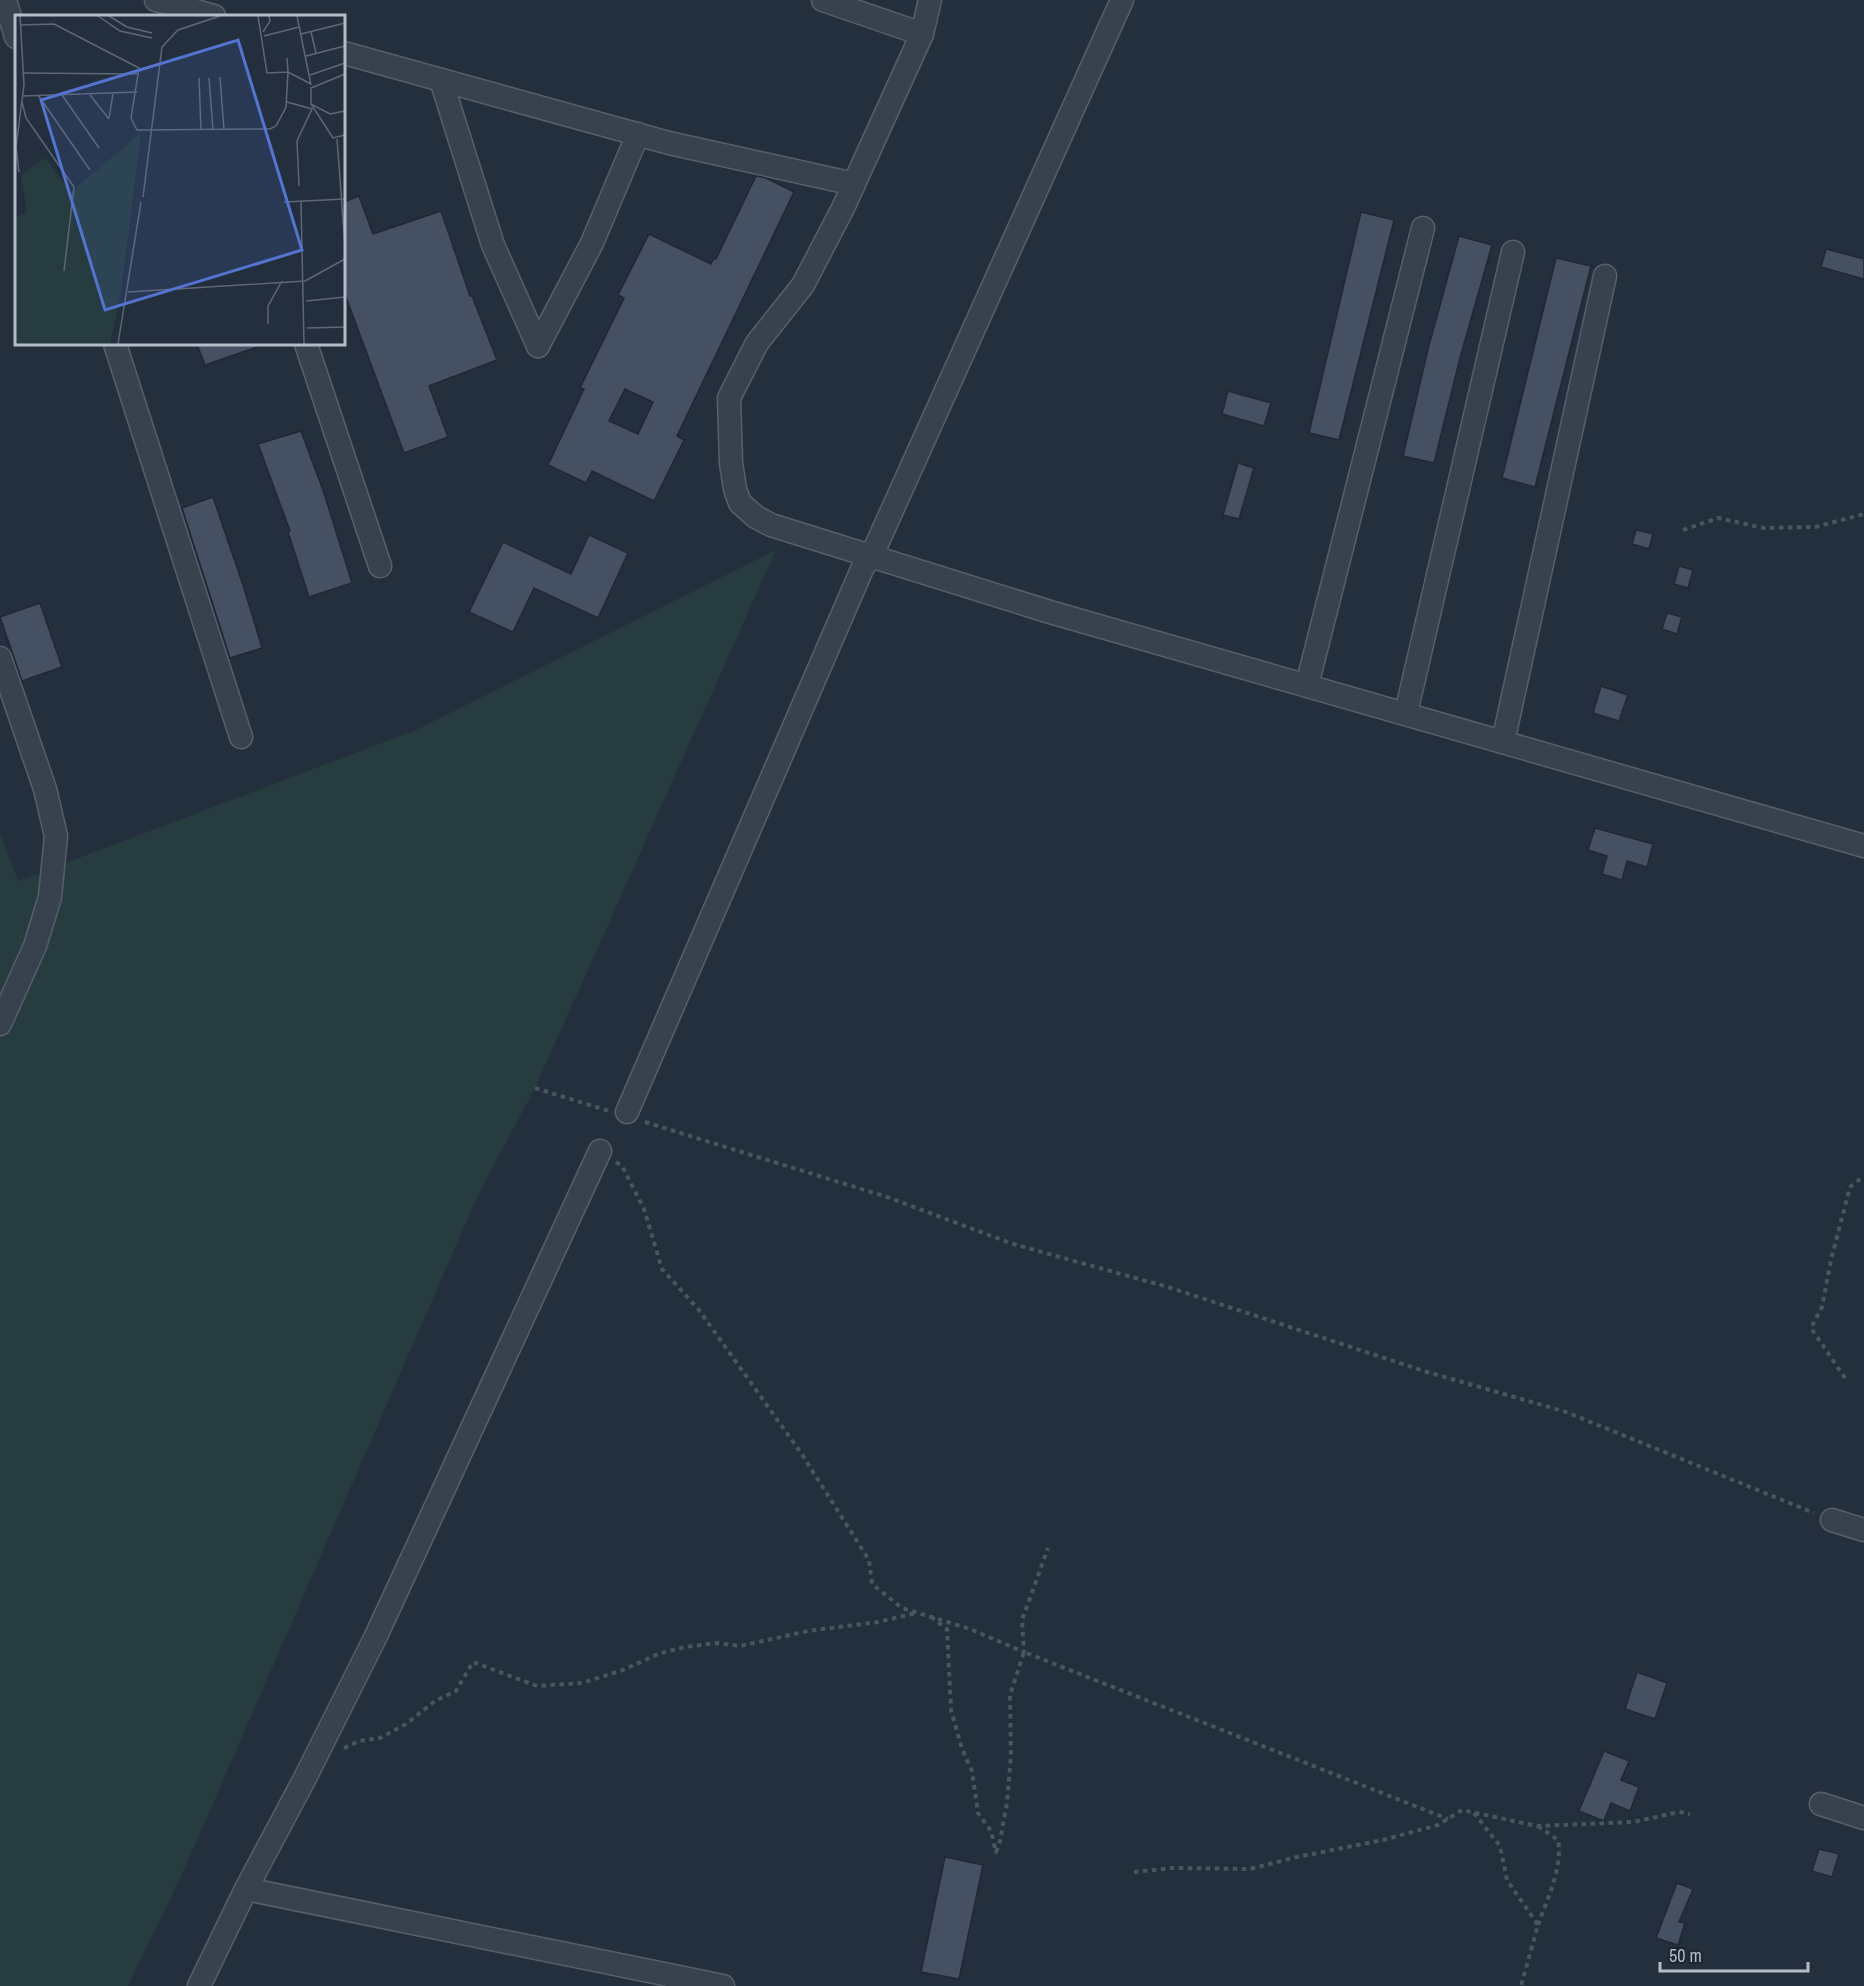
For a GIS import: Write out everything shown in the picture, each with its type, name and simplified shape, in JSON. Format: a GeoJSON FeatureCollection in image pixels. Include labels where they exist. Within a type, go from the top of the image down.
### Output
{"type":"FeatureCollection","features":[{"type":"Feature","properties":{"kind":"street"},"geometry":{"type":"LineString","coordinates":[[4,0],[15,34]]}},
{"type":"Feature","properties":{"kind":"street"},"geometry":{"type":"LineString","coordinates":[[156,0],[202,15]]}},
{"type":"Feature","properties":{"kind":"street"},"geometry":{"type":"LineString","coordinates":[[823,0],[922,34]]}},
{"type":"Feature","properties":{"kind":"street"},"geometry":{"type":"LineString","coordinates":[[930,0],[922,34],[854,184],[803,285],[757,343],[729,398],[735,489],[740,503],[756,517],[771,525],[1061,615],[1864,846]]}},
{"type":"Feature","properties":{"kind":"street"},"geometry":{"type":"LineString","coordinates":[[626,1115],[863,567],[871,557],[1122,0]]}},
{"type":"Feature","properties":{"kind":"street"},"geometry":{"type":"LineString","coordinates":[[345,53],[669,143],[854,184]]}},
{"type":"Feature","properties":{"kind":"street"},"geometry":{"type":"LineString","coordinates":[[441,80],[493,244],[538,346],[592,243],[638,134]]}},
{"type":"Feature","properties":{"kind":"street"},"geometry":{"type":"LineString","coordinates":[[1308,686],[1423,228]]}},
{"type":"Feature","properties":{"kind":"street"},"geometry":{"type":"LineString","coordinates":[[1406,713],[1513,252]]}},
{"type":"Feature","properties":{"kind":"street"},"geometry":{"type":"LineString","coordinates":[[1503,741],[1605,276]]}},
{"type":"Feature","properties":{"kind":"street"},"geometry":{"type":"LineString","coordinates":[[115,345],[241,737]]}},
{"type":"Feature","properties":{"kind":"street"},"geometry":{"type":"LineString","coordinates":[[306,345],[380,566]]}},
{"type":"Feature","properties":{"kind":"street"},"geometry":{"type":"LineString","coordinates":[[0,658],[45,789],[56,836],[50,897],[35,946],[0,1024]]}},
{"type":"Feature","properties":{"kind":"street"},"geometry":{"type":"LineString","coordinates":[[200,1986],[246,1889],[376,1636],[600,1151]]}},
{"type":"Feature","properties":{"kind":"street"},"geometry":{"type":"LineString","coordinates":[[1832,1520],[1864,1530]]}},
{"type":"Feature","properties":{"kind":"street"},"geometry":{"type":"LineString","coordinates":[[1821,1804],[1864,1818]]}},
{"type":"Feature","properties":{"kind":"street"},"geometry":{"type":"LineString","coordinates":[[246,1889],[723,1986]]}},
{"type":"Feature","properties":{"kind":"path"},"geometry":{"type":"LineString","coordinates":[[1683,530],[1719,518],[1764,528],[1815,527],[1864,514]]}},
{"type":"Feature","properties":{"kind":"path"},"geometry":{"type":"LineString","coordinates":[[535,1088],[887,1197],[1013,1244],[1168,1287],[1424,1371],[1566,1412],[1832,1520]]}},
{"type":"Feature","properties":{"kind":"path"},"geometry":{"type":"LineString","coordinates":[[600,1151],[622,1166],[644,1209],[662,1269],[699,1310],[801,1454],[869,1560],[872,1584],[902,1608],[970,1629],[1448,1819]]}},
{"type":"Feature","properties":{"kind":"path"},"geometry":{"type":"LineString","coordinates":[[1845,1378],[1810,1328],[1822,1307],[1850,1186],[1864,1176]]}},
{"type":"Feature","properties":{"kind":"path"},"geometry":{"type":"LineString","coordinates":[[931,1617],[947,1629],[951,1710],[962,1749],[972,1772],[978,1813],[991,1831],[996,1851],[1000,1841],[1006,1803],[1011,1755],[1010,1695],[1024,1652],[1022,1620],[1048,1548]]}},
{"type":"Feature","properties":{"kind":"path"},"geometry":{"type":"LineString","coordinates":[[321,1746],[343,1749],[359,1741],[380,1738],[406,1724],[435,1701],[456,1691],[473,1662],[537,1686],[582,1683],[623,1670],[658,1654],[685,1647],[717,1643],[740,1646],[808,1631],[878,1622],[917,1613]]}},
{"type":"Feature","properties":{"kind":"path"},"geometry":{"type":"LineString","coordinates":[[1134,1872],[1173,1868],[1250,1869],[1383,1840],[1438,1825],[1462,1810],[1537,1826],[1634,1822],[1679,1812],[1690,1814]]}},
{"type":"Feature","properties":{"kind":"path"},"geometry":{"type":"LineString","coordinates":[[1473,1812],[1500,1846],[1508,1880],[1538,1925]]}},
{"type":"Feature","properties":{"kind":"path"},"geometry":{"type":"LineString","coordinates":[[1521,1986],[1560,1853],[1558,1840],[1537,1826]]}},
{"type":"Feature","properties":{"kind":"green space"},"geometry":{"type":"Polygon","coordinates":[[[776,550],[535,1088],[478,1195],[185,1868],[128,1986],[0,1986],[0,834],[18,881],[416,730],[776,550]]]}},
{"type":"Feature","properties":{"kind":"building"},"geometry":{"type":"Polygon","coordinates":[[[756,176],[766,178],[794,192],[677,436],[684,440],[654,501],[592,471],[586,483],[548,465],[584,389],[580,388],[624,298],[618,295],[649,234],[711,264],[714,258],[716,259],[756,176]],[[625,389],[609,421],[638,434],[653,402],[625,389]]]}},
{"type":"Feature","properties":{"kind":"building"},"geometry":{"type":"Polygon","coordinates":[[[359,196],[373,234],[441,211],[470,296],[472,296],[497,360],[429,386],[448,437],[404,453],[345,295],[345,202],[359,196]]]}},
{"type":"Feature","properties":{"kind":"building"},"geometry":{"type":"Polygon","coordinates":[[[1361,212],[1394,220],[1339,440],[1309,433],[1361,212]]]}},
{"type":"Feature","properties":{"kind":"building"},"geometry":{"type":"Polygon","coordinates":[[[1459,236],[1492,245],[1460,358],[1434,463],[1403,456],[1428,349],[1459,236]]]}},
{"type":"Feature","properties":{"kind":"building"},"geometry":{"type":"Polygon","coordinates":[[[1826,249],[1864,259],[1864,279],[1821,267],[1826,249]]]}},
{"type":"Feature","properties":{"kind":"building"},"geometry":{"type":"Polygon","coordinates":[[[1556,258],[1591,266],[1535,487],[1502,478],[1556,258]]]}},
{"type":"Feature","properties":{"kind":"building"},"geometry":{"type":"Polygon","coordinates":[[[197,345],[260,346],[205,365],[197,345]]]}},
{"type":"Feature","properties":{"kind":"building"},"geometry":{"type":"Polygon","coordinates":[[[1228,391],[1271,403],[1264,426],[1222,414],[1228,391]]]}},
{"type":"Feature","properties":{"kind":"building"},"geometry":{"type":"Polygon","coordinates":[[[301,431],[324,493],[352,583],[309,597],[288,532],[290,531],[258,444],[301,431]]]}},
{"type":"Feature","properties":{"kind":"building"},"geometry":{"type":"Polygon","coordinates":[[[1238,463],[1254,468],[1239,519],[1223,515],[1238,463]]]}},
{"type":"Feature","properties":{"kind":"building"},"geometry":{"type":"Polygon","coordinates":[[[213,497],[262,648],[230,658],[182,508],[213,497]]]}},
{"type":"Feature","properties":{"kind":"building"},"geometry":{"type":"Polygon","coordinates":[[[1636,530],[1653,534],[1649,549],[1632,544],[1636,530]]]}},
{"type":"Feature","properties":{"kind":"building"},"geometry":{"type":"Polygon","coordinates":[[[589,535],[628,553],[598,618],[534,588],[513,632],[469,612],[503,542],[571,574],[589,535]]]}},
{"type":"Feature","properties":{"kind":"building"},"geometry":{"type":"Polygon","coordinates":[[[1679,566],[1693,570],[1688,588],[1674,584],[1679,566]]]}},
{"type":"Feature","properties":{"kind":"building"},"geometry":{"type":"Polygon","coordinates":[[[40,603],[62,667],[22,681],[0,617],[40,603]]]}},
{"type":"Feature","properties":{"kind":"building"},"geometry":{"type":"Polygon","coordinates":[[[1667,613],[1682,617],[1677,634],[1662,629],[1667,613]]]}},
{"type":"Feature","properties":{"kind":"building"},"geometry":{"type":"Polygon","coordinates":[[[1601,686],[1628,695],[1619,721],[1593,713],[1601,686]]]}},
{"type":"Feature","properties":{"kind":"building"},"geometry":{"type":"Polygon","coordinates":[[[1595,828],[1653,844],[1647,867],[1627,861],[1622,880],[1602,874],[1607,856],[1588,850],[1595,828]]]}},
{"type":"Feature","properties":{"kind":"building"},"geometry":{"type":"Polygon","coordinates":[[[1637,1672],[1667,1683],[1655,1719],[1625,1709],[1637,1672]]]}},
{"type":"Feature","properties":{"kind":"building"},"geometry":{"type":"Polygon","coordinates":[[[1604,1751],[1629,1761],[1621,1780],[1639,1787],[1630,1811],[1611,1803],[1604,1821],[1579,1811],[1604,1751]]]}},
{"type":"Feature","properties":{"kind":"building"},"geometry":{"type":"Polygon","coordinates":[[[1819,1849],[1839,1854],[1832,1877],[1812,1871],[1819,1849]]]}},
{"type":"Feature","properties":{"kind":"building"},"geometry":{"type":"Polygon","coordinates":[[[945,1857],[983,1865],[959,1979],[921,1972],[945,1857]]]}},
{"type":"Feature","properties":{"kind":"building"},"geometry":{"type":"Polygon","coordinates":[[[1677,1883],[1693,1889],[1679,1922],[1685,1923],[1678,1945],[1656,1938],[1677,1883]]]}}]}
